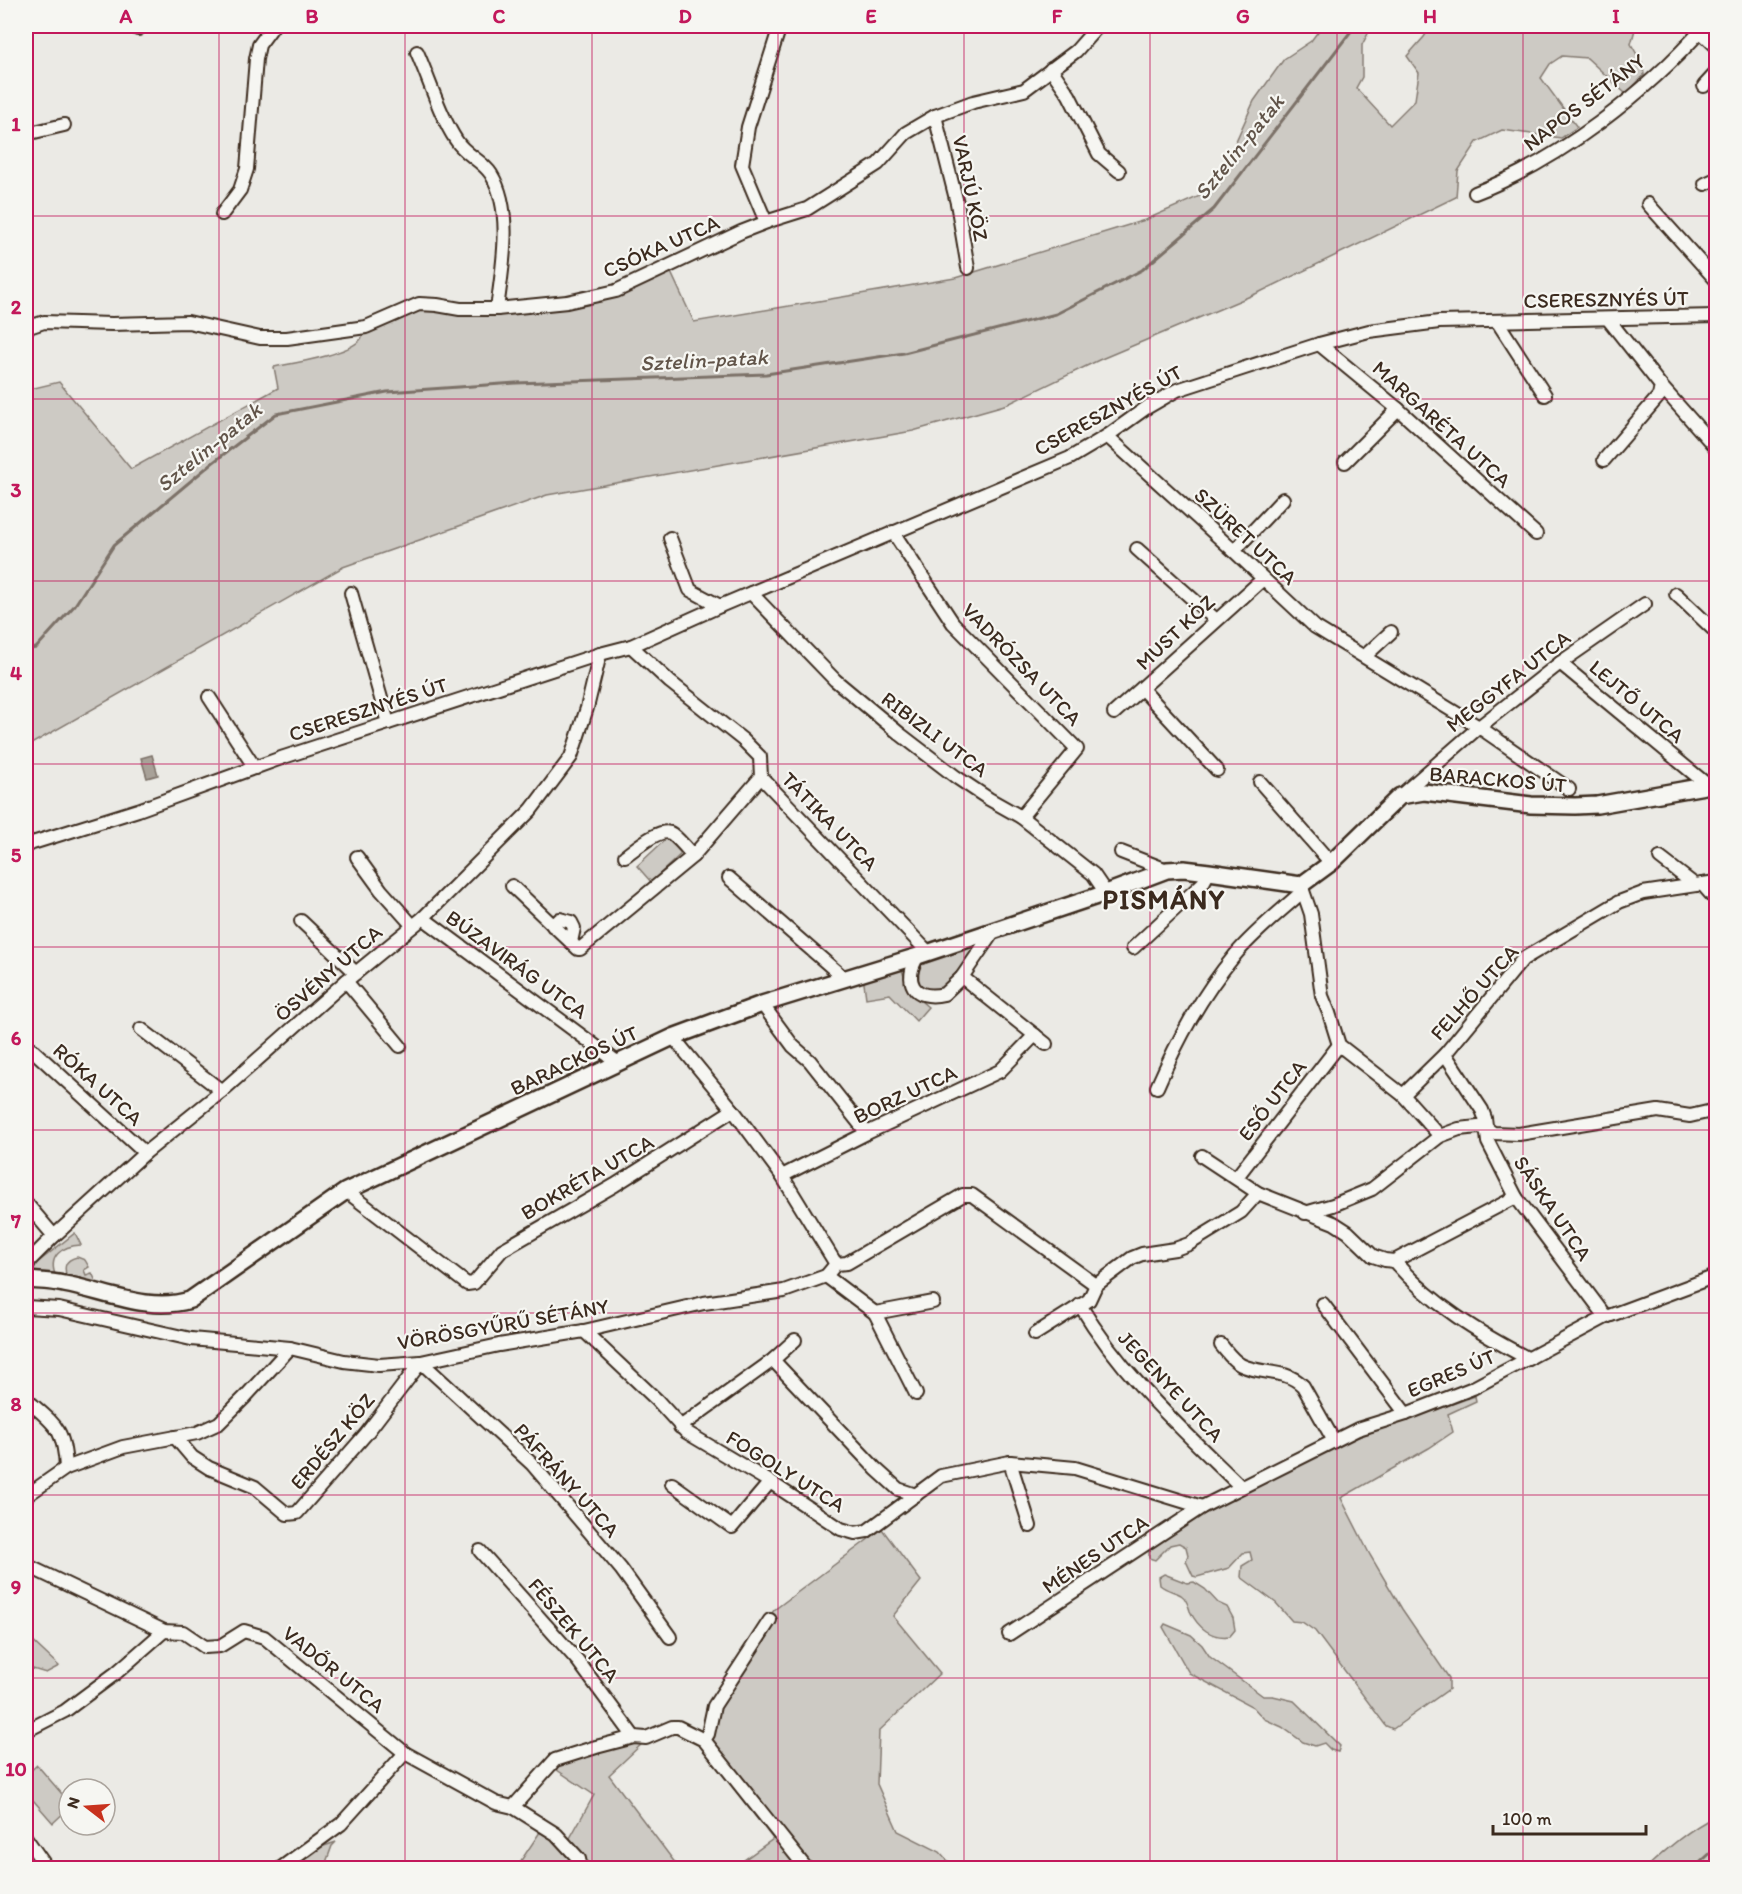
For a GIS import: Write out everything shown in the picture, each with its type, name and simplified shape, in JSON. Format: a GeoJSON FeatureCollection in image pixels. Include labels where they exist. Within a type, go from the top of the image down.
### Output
{"type":"FeatureCollection","features":[{"type":"Feature","properties":{"kind":"street"},"geometry":{"type":"LineString","coordinates":[[222,214],[240,190],[247,169],[256,59],[259,45],[273,26]]}},
{"type":"Feature","properties":{"kind":"street"},"geometry":{"type":"LineString","coordinates":[[766,222],[742,165],[748,127],[780,26]]}},
{"type":"Feature","properties":{"kind":"street","name":"CSÓKA UTCA"},"geometry":{"type":"LineString","coordinates":[[26,328],[44,322],[112,324],[188,322],[260,338],[286,338],[366,327],[419,304],[460,309],[497,309],[567,303],[616,291],[766,222],[807,209],[878,164],[906,133],[935,116],[973,102],[1024,90],[1076,51],[1098,26]]}},
{"type":"Feature","properties":{"kind":"street"},"geometry":{"type":"LineString","coordinates":[[1702,28],[1716,46]]}},
{"type":"Feature","properties":{"kind":"street","name":"NAPOS SÉTÁNY"},"geometry":{"type":"LineString","coordinates":[[1474,193],[1499,183],[1553,155],[1637,92],[1702,28]]}},
{"type":"Feature","properties":{"kind":"street"},"geometry":{"type":"LineString","coordinates":[[417,52],[455,140],[472,158],[480,161],[491,174],[499,189],[504,220],[505,256],[497,309]]}},
{"type":"Feature","properties":{"kind":"street"},"geometry":{"type":"LineString","coordinates":[[1052,69],[1069,95],[1099,154],[1119,171]]}},
{"type":"Feature","properties":{"kind":"street"},"geometry":{"type":"LineString","coordinates":[[1704,86],[1716,74]]}},
{"type":"Feature","properties":{"kind":"street","name":"VARJÚ KÖZ"},"geometry":{"type":"LineString","coordinates":[[935,116],[957,203],[968,268]]}},
{"type":"Feature","properties":{"kind":"street"},"geometry":{"type":"LineString","coordinates":[[26,134],[64,125]]}},
{"type":"Feature","properties":{"kind":"street"},"geometry":{"type":"LineString","coordinates":[[1648,204],[1716,280]]}},
{"type":"Feature","properties":{"kind":"street","name":"CSERESZNYÉS ÚT"},"geometry":{"type":"LineString","coordinates":[[26,845],[138,810],[388,723],[631,646],[1070,458],[1107,436],[1146,408],[1178,390],[1319,344],[1369,331],[1439,322],[1716,316]]}},
{"type":"Feature","properties":{"kind":"street"},"geometry":{"type":"LineString","coordinates":[[1608,319],[1661,386],[1716,448]]}},
{"type":"Feature","properties":{"kind":"street","name":"CSERESZNYÉS ÚT"},"geometry":{"type":"LineString","coordinates":[[1497,321],[1545,395]]}},
{"type":"Feature","properties":{"kind":"street","name":"MARGARÉTA UTCA"},"geometry":{"type":"LineString","coordinates":[[1319,344],[1398,410],[1536,534]]}},
{"type":"Feature","properties":{"kind":"street"},"geometry":{"type":"LineString","coordinates":[[1604,460],[1659,396],[1661,386]]}},
{"type":"Feature","properties":{"kind":"street"},"geometry":{"type":"LineString","coordinates":[[1345,462],[1398,410]]}},
{"type":"Feature","properties":{"kind":"street","name":"SZÜRET UTCA"},"geometry":{"type":"LineString","coordinates":[[1107,436],[1315,627],[1479,727],[1569,789]]}},
{"type":"Feature","properties":{"kind":"street"},"geometry":{"type":"LineString","coordinates":[[1234,551],[1283,499]]}},
{"type":"Feature","properties":{"kind":"street","name":"VADRÓZSA UTCA"},"geometry":{"type":"LineString","coordinates":[[893,532],[953,623],[1077,749],[1021,817]]}},
{"type":"Feature","properties":{"kind":"street"},"geometry":{"type":"LineString","coordinates":[[670,538],[690,590],[720,606]]}},
{"type":"Feature","properties":{"kind":"street"},"geometry":{"type":"LineString","coordinates":[[1137,549],[1216,620]]}},
{"type":"Feature","properties":{"kind":"street","name":"MUST KÖZ"},"geometry":{"type":"LineString","coordinates":[[1114,713],[1263,579]]}},
{"type":"Feature","properties":{"kind":"street"},"geometry":{"type":"LineString","coordinates":[[351,593],[388,723]]}},
{"type":"Feature","properties":{"kind":"street","name":"RIBIZLI UTCA"},"geometry":{"type":"LineString","coordinates":[[751,593],[835,680],[956,777],[1021,817],[1093,874],[1106,893]]}},
{"type":"Feature","properties":{"kind":"street"},"geometry":{"type":"LineString","coordinates":[[1676,594],[1716,632]]}},
{"type":"Feature","properties":{"kind":"street","name":"MEGGYFA UTCA"},"geometry":{"type":"LineString","coordinates":[[1400,796],[1479,727],[1560,663],[1646,604]]}},
{"type":"Feature","properties":{"kind":"street"},"geometry":{"type":"LineString","coordinates":[[1365,656],[1391,632]]}},
{"type":"Feature","properties":{"kind":"street","name":"TÁTIKA UTCA"},"geometry":{"type":"LineString","coordinates":[[631,646],[670,682],[743,740],[760,757],[761,777],[836,857],[897,917],[923,954]]}},
{"type":"Feature","properties":{"kind":"street","name":"ÖSVÉNY UTCA"},"geometry":{"type":"LineString","coordinates":[[26,1280],[26,1269],[30,1260],[54,1236],[145,1153],[222,1091],[351,977],[418,922],[531,810],[571,757],[600,654]]}},
{"type":"Feature","properties":{"kind":"street","name":"LEJTŐ UTCA"},"geometry":{"type":"LineString","coordinates":[[1560,663],[1713,787]]}},
{"type":"Feature","properties":{"kind":"street"},"geometry":{"type":"LineString","coordinates":[[1142,689],[1217,770]]}},
{"type":"Feature","properties":{"kind":"street"},"geometry":{"type":"LineString","coordinates":[[209,697],[255,768]]}},
{"type":"Feature","properties":{"kind":"street"},"geometry":{"type":"LineString","coordinates":[[513,886],[580,949],[693,856],[761,777]]}},
{"type":"Feature","properties":{"kind":"street"},"geometry":{"type":"LineString","coordinates":[[1260,782],[1331,864]]}},
{"type":"Feature","properties":{"kind":"street","name":"BARACKOS ÚT"},"geometry":{"type":"LineString","coordinates":[[26,1280],[63,1284],[143,1303],[177,1304],[190,1300],[346,1191],[673,1037],[762,1004],[923,954],[1106,893],[1167,870],[1184,869],[1209,872],[1302,888],[1331,864],[1400,796],[1424,792],[1531,805],[1575,807],[1713,787]]}},
{"type":"Feature","properties":{"kind":"street"},"geometry":{"type":"LineString","coordinates":[[625,856],[656,835],[665,832],[673,834],[693,856]]}},
{"type":"Feature","properties":{"kind":"street","name":"BARACKOS ÚT"},"geometry":{"type":"LineString","coordinates":[[1121,852],[1149,861],[1167,870]]}},
{"type":"Feature","properties":{"kind":"street","name":"BÚZAVIRÁG UTCA"},"geometry":{"type":"LineString","coordinates":[[357,857],[381,890],[418,922],[617,1062]]}},
{"type":"Feature","properties":{"kind":"street"},"geometry":{"type":"LineString","coordinates":[[1660,858],[1699,884],[1716,900]]}},
{"type":"Feature","properties":{"kind":"street"},"geometry":{"type":"LineString","coordinates":[[1133,948],[1203,883],[1209,872]]}},
{"type":"Feature","properties":{"kind":"street"},"geometry":{"type":"LineString","coordinates":[[729,878],[844,978]]}},
{"type":"Feature","properties":{"kind":"street","name":"FELHŐ UTCA"},"geometry":{"type":"LineString","coordinates":[[1403,1095],[1445,1054],[1523,959],[1619,902],[1643,893],[1716,882]]}},
{"type":"Feature","properties":{"kind":"street"},"geometry":{"type":"LineString","coordinates":[[1157,1087],[1175,1045],[1202,999],[1253,936],[1302,888],[1311,914],[1322,996],[1339,1045],[1403,1095],[1440,1136]]}},
{"type":"Feature","properties":{"kind":"street"},"geometry":{"type":"LineString","coordinates":[[301,921],[351,977],[400,1046]]}},
{"type":"Feature","properties":{"kind":"street"},"geometry":{"type":"LineString","coordinates":[[923,954],[910,970],[914,988],[920,993],[932,996],[944,994],[962,977],[995,929]]}},
{"type":"Feature","properties":{"kind":"street"},"geometry":{"type":"LineString","coordinates":[[962,977],[1046,1044]]}},
{"type":"Feature","properties":{"kind":"street"},"geometry":{"type":"LineString","coordinates":[[762,1004],[793,1046],[810,1061],[867,1133]]}},
{"type":"Feature","properties":{"kind":"street"},"geometry":{"type":"LineString","coordinates":[[141,1029],[222,1091]]}},
{"type":"Feature","properties":{"kind":"street","name":"BORZ UTCA"},"geometry":{"type":"LineString","coordinates":[[782,1176],[999,1071],[1035,1035]]}},
{"type":"Feature","properties":{"kind":"street"},"geometry":{"type":"LineString","coordinates":[[673,1037],[733,1110],[782,1176],[836,1264]]}},
{"type":"Feature","properties":{"kind":"street","name":"RÓKA UTCA"},"geometry":{"type":"LineString","coordinates":[[26,1044],[145,1153]]}},
{"type":"Feature","properties":{"kind":"street","name":"ESŐ UTCA"},"geometry":{"type":"LineString","coordinates":[[1236,1178],[1339,1045]]}},
{"type":"Feature","properties":{"kind":"street","name":"SÁSKA UTCA"},"geometry":{"type":"LineString","coordinates":[[1445,1054],[1482,1110],[1488,1142],[1516,1197],[1606,1317]]}},
{"type":"Feature","properties":{"kind":"street","name":"BOKRÉTA UTCA"},"geometry":{"type":"LineString","coordinates":[[346,1191],[467,1284],[474,1282],[502,1250],[615,1185],[733,1110]]}},
{"type":"Feature","properties":{"kind":"street"},"geometry":{"type":"LineString","coordinates":[[1305,1213],[1333,1205],[1372,1189],[1440,1136],[1459,1129],[1486,1128],[1493,1133],[1519,1134],[1658,1111],[1690,1116],[1716,1110]]}},
{"type":"Feature","properties":{"kind":"street"},"geometry":{"type":"LineString","coordinates":[[1202,1156],[1258,1193],[1334,1223],[1348,1232],[1372,1256],[1394,1261],[1409,1278],[1474,1329],[1529,1359]]}},
{"type":"Feature","properties":{"kind":"street"},"geometry":{"type":"LineString","coordinates":[[1035,1334],[1089,1300],[1096,1286],[1132,1258],[1175,1249],[1220,1226],[1241,1212],[1258,1193]]}},
{"type":"Feature","properties":{"kind":"street"},"geometry":{"type":"LineString","coordinates":[[916,1394],[875,1313],[826,1276],[836,1264],[847,1263],[963,1195],[972,1195],[1096,1286]]}},
{"type":"Feature","properties":{"kind":"street"},"geometry":{"type":"LineString","coordinates":[[1394,1261],[1516,1197]]}},
{"type":"Feature","properties":{"kind":"street"},"geometry":{"type":"LineString","coordinates":[[26,1203],[54,1236]]}},
{"type":"Feature","properties":{"kind":"street","name":"EGRES ÚT"},"geometry":{"type":"LineString","coordinates":[[1202,1507],[1358,1429],[1406,1414],[1473,1388],[1606,1317],[1716,1275]]}},
{"type":"Feature","properties":{"kind":"street","name":"VÖRÖSGYŰRŰ SÉTÁNY"},"geometry":{"type":"LineString","coordinates":[[26,1307],[59,1309],[191,1339],[290,1348],[344,1361],[421,1362],[499,1345],[584,1331],[704,1303],[784,1291],[826,1276]]}},
{"type":"Feature","properties":{"kind":"street"},"geometry":{"type":"LineString","coordinates":[[875,1313],[933,1302]]}},
{"type":"Feature","properties":{"kind":"street"},"geometry":{"type":"LineString","coordinates":[[1323,1304],[1406,1414]]}},
{"type":"Feature","properties":{"kind":"street","name":"JEGENYE UTCA"},"geometry":{"type":"LineString","coordinates":[[1080,1305],[1115,1358],[1142,1389],[1241,1487]]}},
{"type":"Feature","properties":{"kind":"street","name":"FOGOLY UTCA"},"geometry":{"type":"LineString","coordinates":[[584,1331],[657,1400],[680,1427],[841,1529],[855,1533],[867,1531],[941,1476],[1010,1462],[1075,1468],[1202,1507]]}},
{"type":"Feature","properties":{"kind":"street"},"geometry":{"type":"LineString","coordinates":[[680,1427],[773,1360],[795,1340]]}},
{"type":"Feature","properties":{"kind":"street"},"geometry":{"type":"LineString","coordinates":[[1221,1345],[1242,1366],[1284,1374],[1298,1381],[1334,1441]]}},
{"type":"Feature","properties":{"kind":"street"},"geometry":{"type":"LineString","coordinates":[[26,1496],[66,1468],[123,1447],[197,1433],[219,1423],[290,1348]]}},
{"type":"Feature","properties":{"kind":"street"},"geometry":{"type":"LineString","coordinates":[[773,1360],[897,1489],[916,1495]]}},
{"type":"Feature","properties":{"kind":"street","name":"ERDÉSZ KÖZ"},"geometry":{"type":"LineString","coordinates":[[175,1437],[192,1457],[209,1468],[255,1487],[287,1514],[297,1514],[366,1434],[421,1362]]}},
{"type":"Feature","properties":{"kind":"street","name":"PÁFRÁNY UTCA"},"geometry":{"type":"LineString","coordinates":[[421,1362],[532,1464],[621,1569],[670,1637]]}},
{"type":"Feature","properties":{"kind":"street"},"geometry":{"type":"LineString","coordinates":[[26,1399],[62,1436],[66,1468]]}},
{"type":"Feature","properties":{"kind":"street"},"geometry":{"type":"LineString","coordinates":[[1010,1462],[1030,1526]]}},
{"type":"Feature","properties":{"kind":"street"},"geometry":{"type":"LineString","coordinates":[[672,1484],[732,1527],[770,1482]]}},
{"type":"Feature","properties":{"kind":"street","name":"MÉNES UTCA"},"geometry":{"type":"LineString","coordinates":[[1009,1634],[1202,1507]]}},
{"type":"Feature","properties":{"kind":"street","name":"FÉSZEK UTCA"},"geometry":{"type":"LineString","coordinates":[[480,1551],[578,1661],[634,1737]]}},
{"type":"Feature","properties":{"kind":"street","name":"VADŐR UTCA"},"geometry":{"type":"LineString","coordinates":[[26,1565],[164,1631],[183,1632],[205,1647],[220,1646],[244,1631],[264,1637],[405,1753],[496,1803],[513,1807],[556,1834],[579,1859],[581,1869]]}},
{"type":"Feature","properties":{"kind":"street"},"geometry":{"type":"LineString","coordinates":[[704,1740],[708,1734],[714,1706],[770,1620]]}},
{"type":"Feature","properties":{"kind":"street"},"geometry":{"type":"LineString","coordinates":[[26,1731],[65,1711],[116,1673],[164,1631]]}},
{"type":"Feature","properties":{"kind":"street"},"geometry":{"type":"LineString","coordinates":[[513,1807],[555,1760],[634,1737],[646,1738],[672,1727],[678,1728],[704,1740],[806,1869]]}},
{"type":"Feature","properties":{"kind":"street"},"geometry":{"type":"LineString","coordinates":[[281,1869],[341,1824],[405,1753]]}},
{"type":"Feature","properties":{"kind":"street"},"geometry":{"type":"LineString","coordinates":[[26,1838],[47,1869]]}},
{"type":"Feature","properties":{"kind":"shaded area"},"geometry":{"type":"Polygon","coordinates":[[[1322,26],[1372,26],[1362,45],[1362,77],[1356,88],[1390,125],[1415,100],[1419,73],[1407,56],[1431,26],[1636,26],[1631,44],[1643,65],[1644,75],[1626,94],[1587,58],[1562,56],[1550,64],[1541,78],[1577,127],[1561,138],[1502,130],[1477,142],[1458,171],[1456,197],[1260,292],[1099,360],[1008,404],[913,431],[547,495],[343,567],[26,747],[26,390],[59,382],[131,469],[278,388],[274,367],[319,358],[343,350],[360,340],[366,327],[406,308],[567,302],[668,266],[694,322],[955,278],[1145,220],[1200,196],[1227,161],[1254,101],[1284,59],[1311,41],[1322,26]]]}},
{"type":"Feature","properties":{"kind":"shaded area"},"geometry":{"type":"Polygon","coordinates":[[[152,755],[158,775],[147,778],[141,758],[152,755]]]}},
{"type":"Feature","properties":{"kind":"shaded area"},"geometry":{"type":"Polygon","coordinates":[[[668,837],[682,853],[651,882],[637,866],[668,837]]]}},
{"type":"Feature","properties":{"kind":"shaded area"},"geometry":{"type":"Polygon","coordinates":[[[983,942],[955,979],[942,991],[923,990],[917,982],[917,971],[926,961],[983,942]]]}},
{"type":"Feature","properties":{"kind":"shaded area"},"geometry":{"type":"Polygon","coordinates":[[[901,965],[910,989],[928,1007],[916,1021],[890,994],[866,998],[863,976],[901,965]]]}},
{"type":"Feature","properties":{"kind":"shaded area"},"geometry":{"type":"Polygon","coordinates":[[[75,1233],[81,1245],[68,1247],[58,1254],[53,1263],[56,1277],[34,1276],[31,1272],[32,1267],[75,1233]]]}},
{"type":"Feature","properties":{"kind":"shaded area"},"geometry":{"type":"Polygon","coordinates":[[[77,1257],[85,1260],[89,1267],[84,1270],[86,1275],[92,1273],[99,1288],[68,1280],[65,1272],[67,1262],[77,1257]]]}},
{"type":"Feature","properties":{"kind":"shaded area"},"geometry":{"type":"Polygon","coordinates":[[[1475,1396],[1476,1401],[1448,1414],[1453,1432],[1341,1498],[1370,1555],[1402,1609],[1449,1678],[1449,1689],[1393,1729],[1386,1726],[1315,1631],[1302,1622],[1292,1621],[1276,1603],[1241,1577],[1242,1566],[1252,1560],[1250,1552],[1243,1553],[1229,1568],[1197,1577],[1193,1576],[1186,1561],[1188,1555],[1186,1547],[1179,1543],[1170,1545],[1155,1560],[1149,1558],[1152,1546],[1196,1518],[1335,1445],[1475,1396]]]}},
{"type":"Feature","properties":{"kind":"shaded area"},"geometry":{"type":"Polygon","coordinates":[[[882,1529],[921,1581],[893,1616],[940,1673],[879,1731],[877,1784],[898,1831],[940,1852],[954,1868],[733,1868],[773,1839],[699,1744],[715,1706],[774,1610],[882,1529]]]}},
{"type":"Feature","properties":{"kind":"shaded area"},"geometry":{"type":"Polygon","coordinates":[[[1164,1574],[1187,1583],[1194,1582],[1205,1589],[1218,1603],[1227,1607],[1233,1618],[1235,1630],[1230,1636],[1217,1636],[1201,1627],[1183,1597],[1160,1585],[1159,1577],[1164,1574]]]}},
{"type":"Feature","properties":{"kind":"shaded area"},"geometry":{"type":"Polygon","coordinates":[[[1165,1624],[1191,1635],[1210,1657],[1263,1696],[1294,1701],[1340,1746],[1338,1752],[1331,1750],[1324,1743],[1315,1746],[1303,1742],[1282,1727],[1264,1719],[1253,1707],[1189,1673],[1163,1627],[1165,1624]]]}},
{"type":"Feature","properties":{"kind":"shaded area"},"geometry":{"type":"Polygon","coordinates":[[[26,1636],[59,1666],[46,1673],[26,1667],[26,1636]]]}},
{"type":"Feature","properties":{"kind":"shaded area"},"geometry":{"type":"Polygon","coordinates":[[[644,1742],[609,1775],[679,1868],[516,1868],[540,1832],[565,1847],[594,1795],[551,1766],[552,1757],[644,1742]]]}},
{"type":"Feature","properties":{"kind":"shaded area"},"geometry":{"type":"Polygon","coordinates":[[[37,1765],[57,1788],[57,1819],[53,1823],[26,1792],[26,1775],[37,1765]]]}},
{"type":"Feature","properties":{"kind":"shaded area"},"geometry":{"type":"Polygon","coordinates":[[[1716,1816],[1716,1868],[1646,1868],[1688,1833],[1716,1816]]]}},
{"type":"Feature","properties":{"kind":"shaded area"},"geometry":{"type":"Polygon","coordinates":[[[336,1842],[332,1846],[324,1868],[294,1868],[318,1848],[336,1842]]]}},
{"type":"Feature","properties":{"kind":"waterway","name":"Sztelin-patak"},"geometry":{"type":"LineString","coordinates":[[26,650],[36,648],[75,605],[114,545],[211,464],[276,414],[387,392],[516,383],[766,374],[904,353],[1056,314],[1142,270],[1214,209],[1355,26]]}},
{"type":"Feature","properties":{"kind":"waterway"},"geometry":{"type":"LineString","coordinates":[[1694,1868],[1716,1848]]}},
{"type":"Feature","properties":{"kind":"district","name":"PISMÁNY"},"geometry":{"type":"Point","coordinates":[1164,899]}}]}
